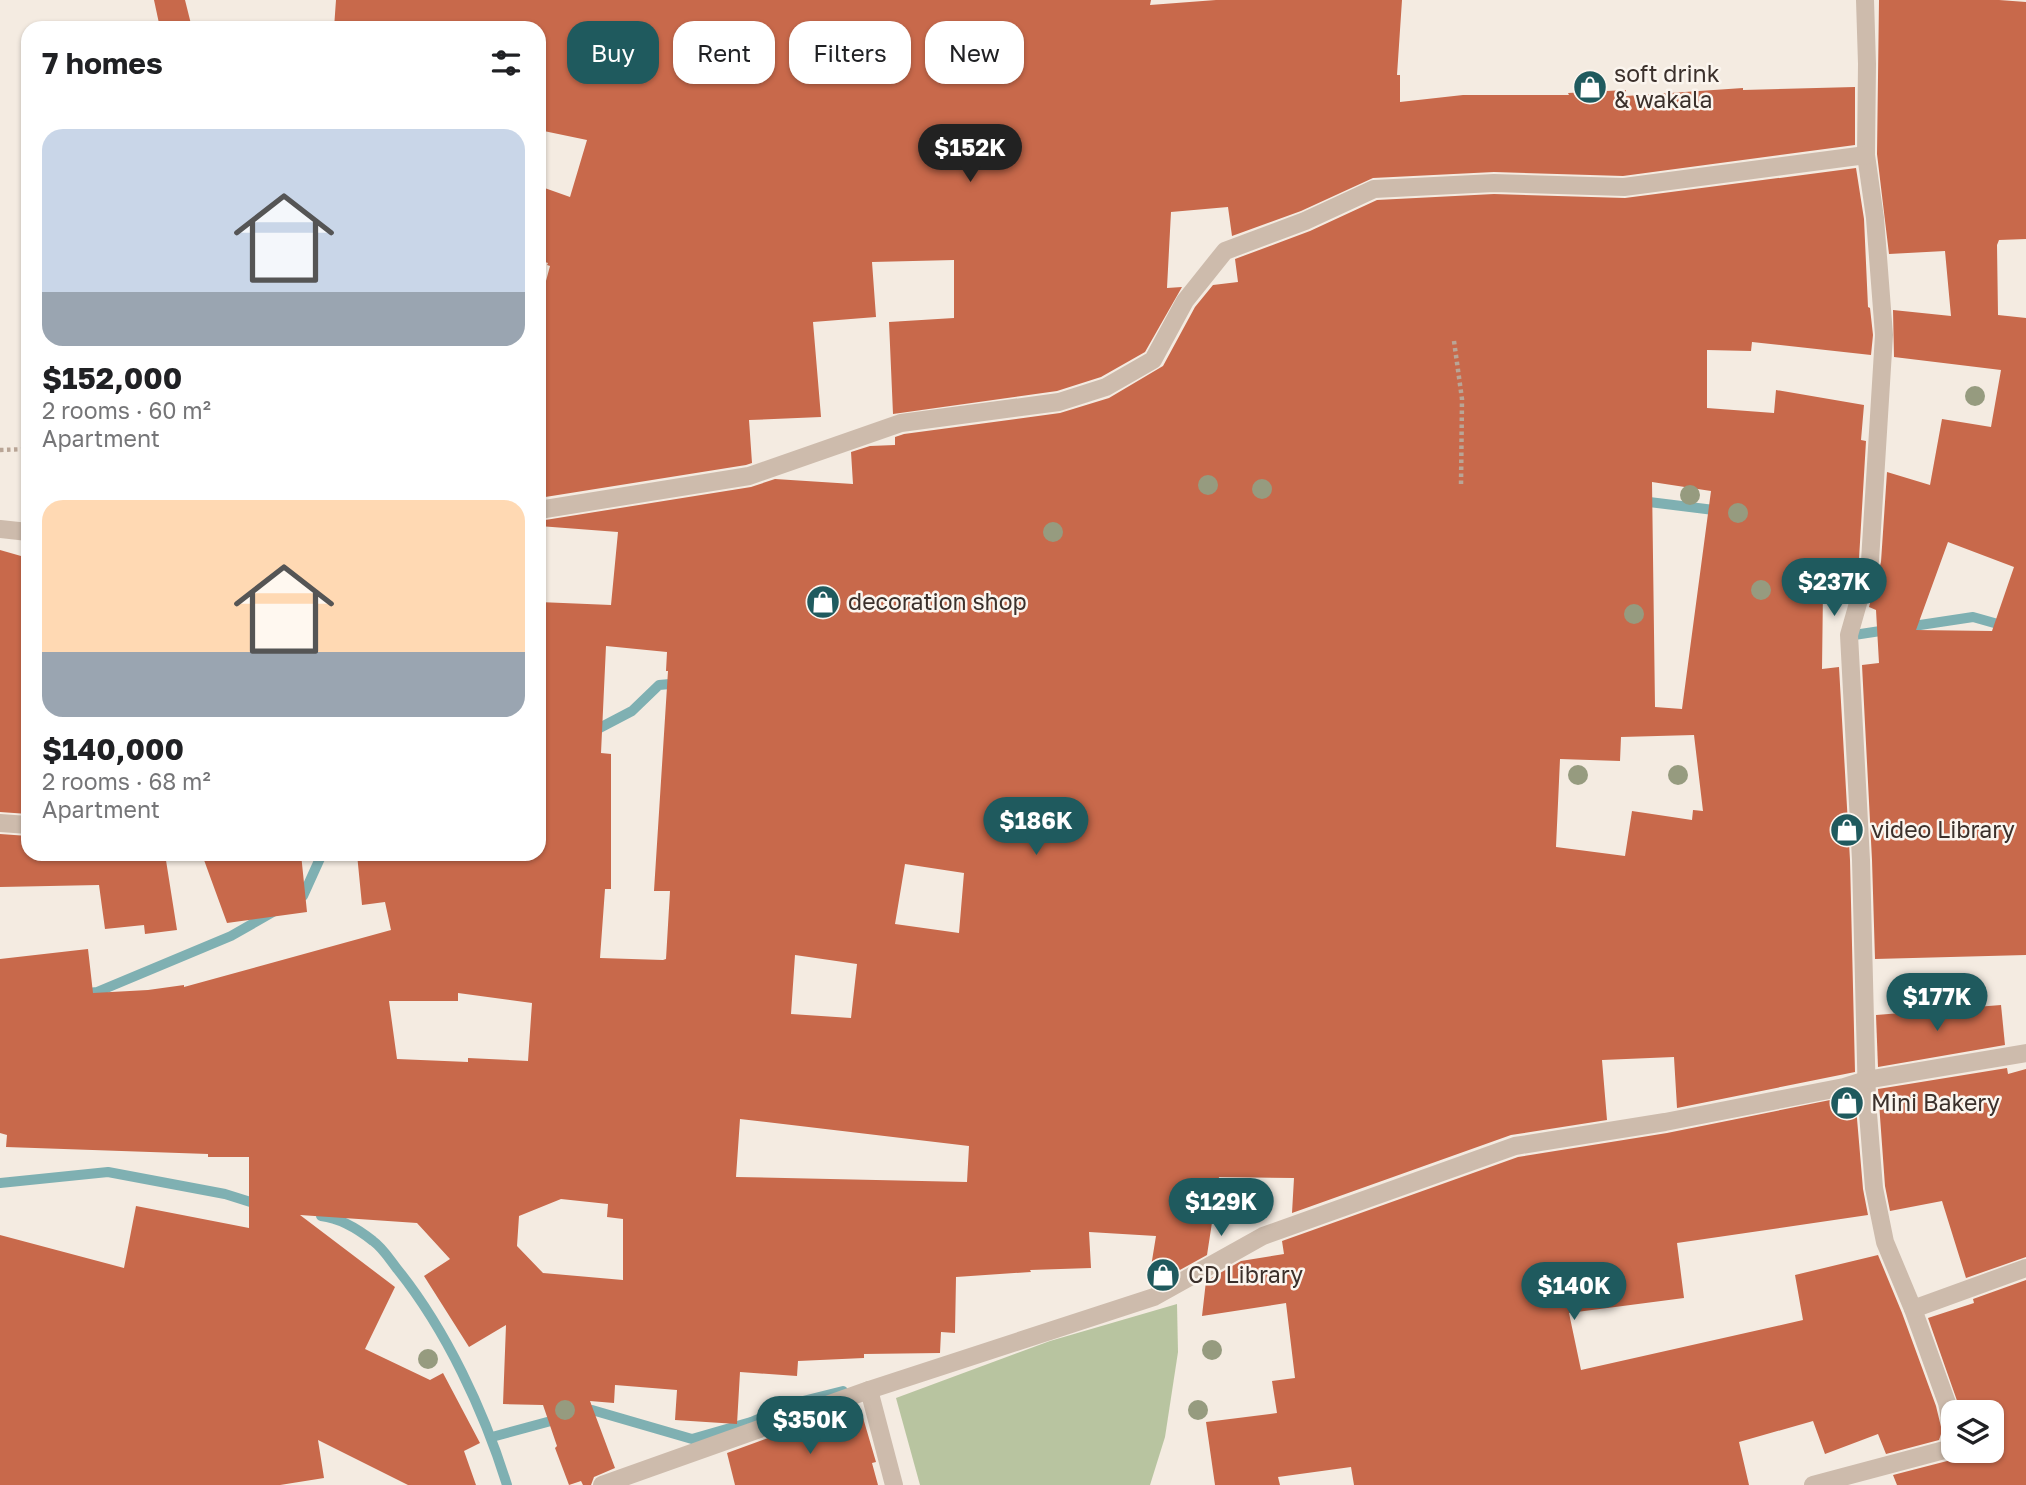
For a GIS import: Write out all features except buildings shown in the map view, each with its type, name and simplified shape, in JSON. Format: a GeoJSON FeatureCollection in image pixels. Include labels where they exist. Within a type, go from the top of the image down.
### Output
{"type":"FeatureCollection","features":[{"type":"Feature","properties":{"kind":"street"},"geometry":{"type":"LineString","coordinates":[[1865,0],[1866,155],[1875,218],[1884,335],[1870,561],[1849,635],[1861,860],[1866,1080],[1874,1188],[1885,1242],[1946,1400]]}},
{"type":"Feature","properties":{"kind":"street"},"geometry":{"type":"LineString","coordinates":[[546,509],[750,476],[901,423],[1059,402],[1106,387],[1153,360],[1185,301],[1225,251],[1305,221],[1374,189],[1494,183],[1624,187],[1866,155]]}},
{"type":"Feature","properties":{"kind":"street"},"geometry":{"type":"LineString","coordinates":[[0,529],[21,531]]}},
{"type":"Feature","properties":{"kind":"street"},"geometry":{"type":"LineString","coordinates":[[0,823],[21,824]]}},
{"type":"Feature","properties":{"kind":"street"},"geometry":{"type":"LineString","coordinates":[[602,1485],[869,1390],[1154,1297],[1263,1236],[1515,1146],[1665,1122],[1844,1087],[1866,1080],[2026,1053]]}},
{"type":"Feature","properties":{"kind":"street"},"geometry":{"type":"LineString","coordinates":[[1913,1309],[2026,1268]]}},
{"type":"Feature","properties":{"kind":"street"},"geometry":{"type":"LineString","coordinates":[[869,1390],[894,1485]]}},
{"type":"Feature","properties":{"kind":"street"},"geometry":{"type":"LineString","coordinates":[[1813,1485],[1941,1451]]}},
{"type":"Feature","properties":{"kind":"path"},"geometry":{"type":"LineString","coordinates":[[1454,341],[1462,400],[1461,486]]}},
{"type":"Feature","properties":{"kind":"path"},"geometry":{"type":"LineString","coordinates":[[0,450],[21,449]]}},
{"type":"Feature","properties":{"kind":"green space"},"geometry":{"type":"Polygon","coordinates":[[[1177,1304],[1178,1352],[1165,1437],[1150,1485],[920,1485],[896,1398],[1050,1341],[1177,1304]]]}},
{"type":"Feature","properties":{"kind":"waterway"},"geometry":{"type":"LineString","coordinates":[[1641,501],[1722,511]]}},
{"type":"Feature","properties":{"kind":"waterway"},"geometry":{"type":"LineString","coordinates":[[1855,626],[1854,635],[1973,617],[2026,632]]}},
{"type":"Feature","properties":{"kind":"waterway"},"geometry":{"type":"LineString","coordinates":[[590,733],[632,711],[659,685],[681,683]]}},
{"type":"Feature","properties":{"kind":"waterway"},"geometry":{"type":"LineString","coordinates":[[296,899],[303,896],[319,861]]}},
{"type":"Feature","properties":{"kind":"waterway"},"geometry":{"type":"LineString","coordinates":[[79,994],[97,992],[231,936],[273,912]]}},
{"type":"Feature","properties":{"kind":"waterway"},"geometry":{"type":"LineString","coordinates":[[0,1183],[108,1172],[225,1194],[260,1205]]}},
{"type":"Feature","properties":{"kind":"waterway"},"geometry":{"type":"LineString","coordinates":[[321,1216],[348,1225],[377,1244],[416,1293],[462,1372],[487,1429],[507,1485]]}},
{"type":"Feature","properties":{"kind":"waterway"},"geometry":{"type":"LineString","coordinates":[[581,1413],[592,1410],[692,1439],[751,1422],[799,1402],[843,1391]]}},
{"type":"Feature","properties":{"kind":"waterway"},"geometry":{"type":"LineString","coordinates":[[492,1437],[562,1418]]}},
{"type":"Feature","properties":{"kind":"place","name":"soft drink & wakala"},"geometry":{"type":"Point","coordinates":[1590,87]}},
{"type":"Feature","properties":{"kind":"place","name":"decoration shop"},"geometry":{"type":"Point","coordinates":[823,602]}},
{"type":"Feature","properties":{"kind":"place","name":"video Library"},"geometry":{"type":"Point","coordinates":[1847,830]}},
{"type":"Feature","properties":{"kind":"place","name":"Mini Bakery"},"geometry":{"type":"Point","coordinates":[1847,1103]}},
{"type":"Feature","properties":{"kind":"place","name":"CD Library"},"geometry":{"type":"Point","coordinates":[1163,1275]}}]}
